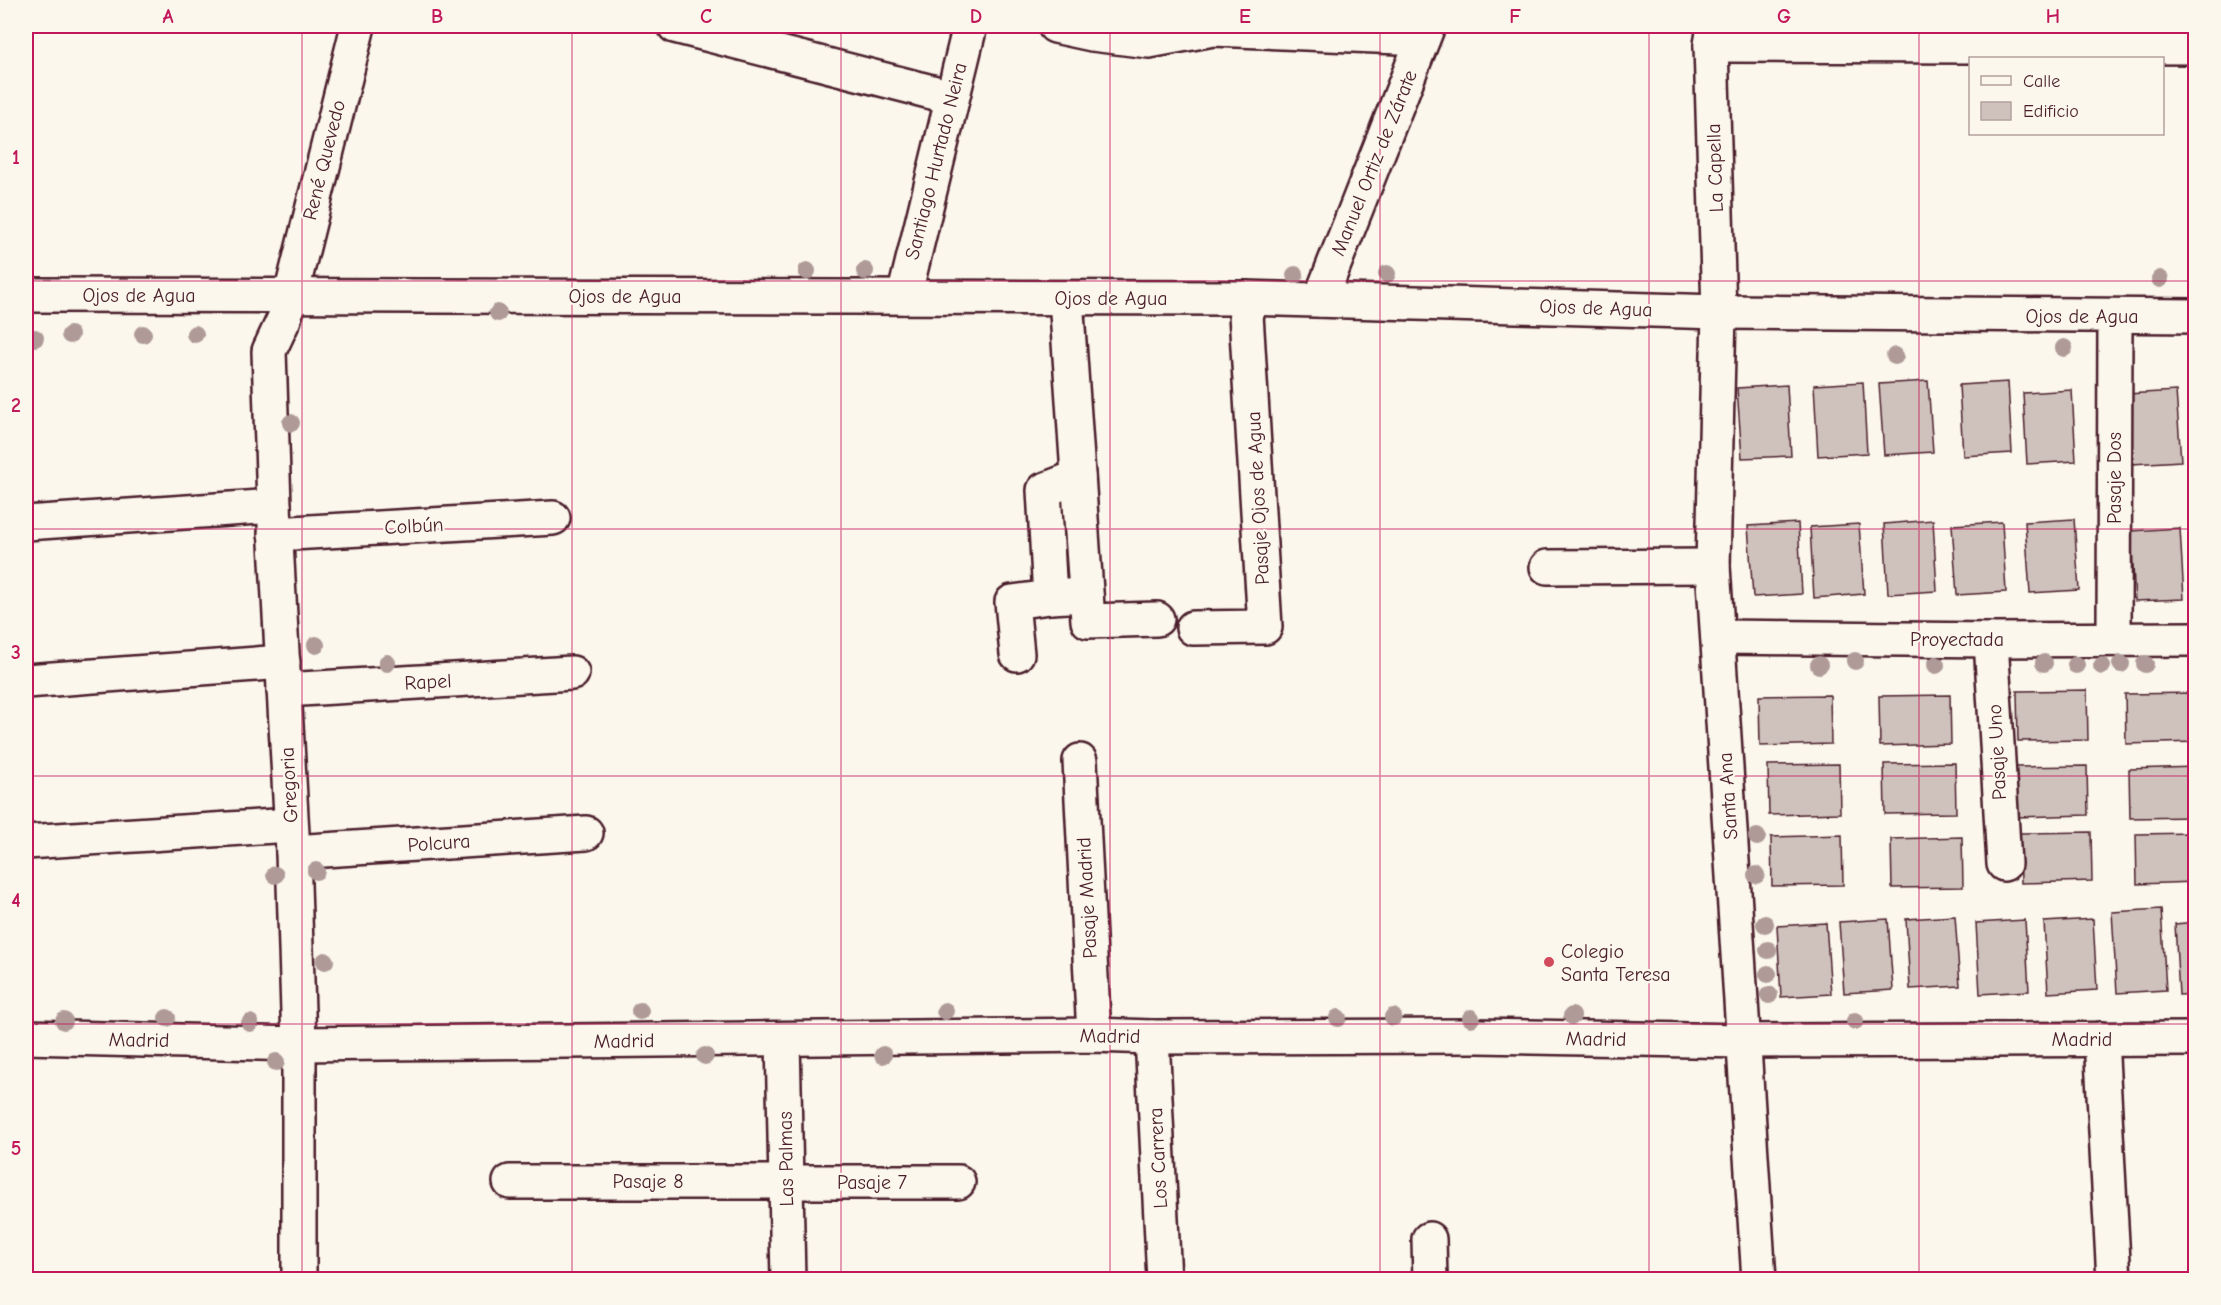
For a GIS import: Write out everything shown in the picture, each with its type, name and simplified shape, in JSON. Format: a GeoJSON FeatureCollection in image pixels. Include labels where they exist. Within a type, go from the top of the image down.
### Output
{"type":"FeatureCollection","features":[{"type":"Feature","properties":{"kind":"street","name":"René Quevedo"},"geometry":{"type":"LineString","coordinates":[[291,295],[358,26]]}},
{"type":"Feature","properties":{"kind":"street"},"geometry":{"type":"LineString","coordinates":[[677,26],[951,98]]}},
{"type":"Feature","properties":{"kind":"street","name":"Santiago Hurtado Neira"},"geometry":{"type":"LineString","coordinates":[[904,297],[970,26]]}},
{"type":"Feature","properties":{"kind":"street"},"geometry":{"type":"LineString","coordinates":[[1055,26],[1092,34],[1149,41],[1214,27],[1426,32]]}},
{"type":"Feature","properties":{"kind":"street","name":"Manuel Ortiz de Zárate"},"geometry":{"type":"LineString","coordinates":[[1320,300],[1426,32]]}},
{"type":"Feature","properties":{"kind":"street"},"geometry":{"type":"LineString","coordinates":[[1712,35],[2196,47]]}},
{"type":"Feature","properties":{"kind":"street","name":"La Capella"},"geometry":{"type":"LineString","coordinates":[[1712,35],[1719,312]]}},
{"type":"Feature","properties":{"kind":"street","name":"Ojos de Agua"},"geometry":{"type":"LineString","coordinates":[[26,295],[1245,298],[1719,312],[2196,316]]}},
{"type":"Feature","properties":{"kind":"street","name":"Gregoria"},"geometry":{"type":"LineString","coordinates":[[291,295],[284,319],[269,351],[275,520],[292,838],[299,1044],[299,1280]]}},
{"type":"Feature","properties":{"kind":"street"},"geometry":{"type":"LineString","coordinates":[[1066,298],[1088,621],[1157,620]]}},
{"type":"Feature","properties":{"kind":"street","name":"Pasaje Ojos de Agua"},"geometry":{"type":"LineString","coordinates":[[1193,628],[1265,627],[1245,298]]}},
{"type":"Feature","properties":{"kind":"street","name":"Santa Ana"},"geometry":{"type":"LineString","coordinates":[[1719,312],[1713,566],[1759,1280]]}},
{"type":"Feature","properties":{"kind":"street","name":"Pasaje Dos"},"geometry":{"type":"LineString","coordinates":[[2114,639],[2115,316]]}},
{"type":"Feature","properties":{"kind":"street"},"geometry":{"type":"LineString","coordinates":[[1050,597],[1044,490],[1078,477]]}},
{"type":"Feature","properties":{"kind":"street","name":"Colbún"},"geometry":{"type":"LineString","coordinates":[[26,523],[553,518]]}},
{"type":"Feature","properties":{"kind":"street"},"geometry":{"type":"LineString","coordinates":[[1547,567],[1713,566]]}},
{"type":"Feature","properties":{"kind":"street"},"geometry":{"type":"LineString","coordinates":[[1017,654],[1012,602],[1086,595]]}},
{"type":"Feature","properties":{"kind":"street","name":"Proyectada"},"geometry":{"type":"LineString","coordinates":[[1718,637],[1991,640],[2196,639]]}},
{"type":"Feature","properties":{"kind":"street","name":"Pasaje Uno"},"geometry":{"type":"LineString","coordinates":[[1991,640],[2004,864]]}},
{"type":"Feature","properties":{"kind":"street","name":"Rapel"},"geometry":{"type":"LineString","coordinates":[[26,681],[572,674]]}},
{"type":"Feature","properties":{"kind":"street","name":"Pasaje Madrid"},"geometry":{"type":"LineString","coordinates":[[1080,761],[1094,1035]]}},
{"type":"Feature","properties":{"kind":"street","name":"Polcura"},"geometry":{"type":"LineString","coordinates":[[26,842],[586,834]]}},
{"type":"Feature","properties":{"kind":"street","name":"Madrid"},"geometry":{"type":"LineString","coordinates":[[26,1037],[299,1044],[1094,1035],[1152,1037],[1477,1036],[1744,1041],[2196,1039]]}},
{"type":"Feature","properties":{"kind":"street","name":"Los Carrera"},"geometry":{"type":"LineString","coordinates":[[1152,1037],[1164,1280]]}},
{"type":"Feature","properties":{"kind":"street","name":"Las Palmas"},"geometry":{"type":"LineString","coordinates":[[783,1039],[788,1280]]}},
{"type":"Feature","properties":{"kind":"street"},"geometry":{"type":"LineString","coordinates":[[2101,1039],[2114,1280]]}},
{"type":"Feature","properties":{"kind":"street","name":"Pasaje 8"},"geometry":{"type":"LineString","coordinates":[[510,1182],[786,1181]]}},
{"type":"Feature","properties":{"kind":"street","name":"Pasaje 7"},"geometry":{"type":"LineString","coordinates":[[786,1181],[958,1182]]}},
{"type":"Feature","properties":{"kind":"street"},"geometry":{"type":"LineString","coordinates":[[1429,1239],[1430,1280]]}},
{"type":"Feature","properties":{"kind":"building"},"geometry":{"type":"Polygon","coordinates":[[[1928,381],[1933,452],[1884,455],[1879,384],[1928,381]]]}},
{"type":"Feature","properties":{"kind":"building"},"geometry":{"type":"Polygon","coordinates":[[[1863,382],[1867,453],[1818,456],[1814,385],[1863,382]]]}},
{"type":"Feature","properties":{"kind":"building"},"geometry":{"type":"Polygon","coordinates":[[[2008,382],[2012,453],[1963,456],[1959,385],[2008,382]]]}},
{"type":"Feature","properties":{"kind":"building"},"geometry":{"type":"Polygon","coordinates":[[[1787,385],[1791,456],[1742,458],[1737,388],[1787,385]]]}},
{"type":"Feature","properties":{"kind":"building"},"geometry":{"type":"Polygon","coordinates":[[[2072,390],[2076,461],[2027,464],[2023,393],[2072,390]]]}},
{"type":"Feature","properties":{"kind":"building"},"geometry":{"type":"Polygon","coordinates":[[[2176,391],[2181,461],[2132,464],[2127,394],[2176,391]]]}},
{"type":"Feature","properties":{"kind":"building"},"geometry":{"type":"Polygon","coordinates":[[[2074,519],[2079,590],[2030,593],[2025,522],[2074,519]]]}},
{"type":"Feature","properties":{"kind":"building"},"geometry":{"type":"Polygon","coordinates":[[[1933,520],[1937,591],[1888,594],[1884,524],[1933,520]]]}},
{"type":"Feature","properties":{"kind":"building"},"geometry":{"type":"Polygon","coordinates":[[[2002,522],[2006,592],[1957,595],[1952,525],[2002,522]]]}},
{"type":"Feature","properties":{"kind":"building"},"geometry":{"type":"Polygon","coordinates":[[[1798,523],[1802,594],[1753,597],[1748,526],[1798,523]]]}},
{"type":"Feature","properties":{"kind":"building"},"geometry":{"type":"Polygon","coordinates":[[[1859,524],[1864,594],[1814,598],[1810,527],[1859,524]]]}},
{"type":"Feature","properties":{"kind":"building"},"geometry":{"type":"Polygon","coordinates":[[[2180,528],[2184,599],[2135,601],[2131,531],[2180,528]]]}},
{"type":"Feature","properties":{"kind":"building"},"geometry":{"type":"Polygon","coordinates":[[[2087,690],[2088,740],[2018,741],[2017,691],[2087,690]]]}},
{"type":"Feature","properties":{"kind":"building"},"geometry":{"type":"Polygon","coordinates":[[[2196,693],[2196,742],[2126,744],[2125,694],[2196,693]]]}},
{"type":"Feature","properties":{"kind":"building"},"geometry":{"type":"Polygon","coordinates":[[[1830,695],[1831,744],[1760,746],[1759,696],[1830,695]]]}},
{"type":"Feature","properties":{"kind":"building"},"geometry":{"type":"Polygon","coordinates":[[[1950,695],[1951,744],[1880,746],[1879,696],[1950,695]]]}},
{"type":"Feature","properties":{"kind":"building"},"geometry":{"type":"Polygon","coordinates":[[[1955,763],[1956,813],[1885,814],[1884,764],[1955,763]]]}},
{"type":"Feature","properties":{"kind":"building"},"geometry":{"type":"Polygon","coordinates":[[[1839,764],[1840,813],[1769,815],[1768,765],[1839,764]]]}},
{"type":"Feature","properties":{"kind":"building"},"geometry":{"type":"Polygon","coordinates":[[[2087,766],[2088,815],[2017,817],[2016,767],[2087,766]]]}},
{"type":"Feature","properties":{"kind":"building"},"geometry":{"type":"Polygon","coordinates":[[[2196,767],[2196,817],[2130,818],[2129,769],[2196,767]]]}},
{"type":"Feature","properties":{"kind":"building"},"geometry":{"type":"Polygon","coordinates":[[[2091,832],[2092,881],[2021,883],[2020,833],[2091,832]]]}},
{"type":"Feature","properties":{"kind":"building"},"geometry":{"type":"Polygon","coordinates":[[[2196,833],[2196,882],[2137,884],[2136,834],[2196,833]]]}},
{"type":"Feature","properties":{"kind":"building"},"geometry":{"type":"Polygon","coordinates":[[[1842,835],[1843,885],[1772,886],[1771,837],[1842,835]]]}},
{"type":"Feature","properties":{"kind":"building"},"geometry":{"type":"Polygon","coordinates":[[[1962,837],[1963,887],[1892,888],[1891,839],[1962,837]]]}},
{"type":"Feature","properties":{"kind":"building"},"geometry":{"type":"Polygon","coordinates":[[[2161,909],[2166,990],[2117,993],[2112,912],[2161,909]]]}},
{"type":"Feature","properties":{"kind":"building"},"geometry":{"type":"Polygon","coordinates":[[[1955,916],[1960,986],[1910,989],[1906,919],[1955,916]]]}},
{"type":"Feature","properties":{"kind":"building"},"geometry":{"type":"Polygon","coordinates":[[[1888,919],[1893,990],[1844,993],[1839,922],[1888,919]]]}},
{"type":"Feature","properties":{"kind":"building"},"geometry":{"type":"Polygon","coordinates":[[[2093,919],[2097,990],[2048,993],[2044,922],[2093,919]]]}},
{"type":"Feature","properties":{"kind":"building"},"geometry":{"type":"Polygon","coordinates":[[[2025,920],[2029,991],[1980,994],[1976,923],[2025,920]]]}},
{"type":"Feature","properties":{"kind":"building"},"geometry":{"type":"Polygon","coordinates":[[[2196,922],[2196,994],[2179,995],[2175,924],[2196,922]]]}},
{"type":"Feature","properties":{"kind":"building"},"geometry":{"type":"Polygon","coordinates":[[[1826,923],[1831,994],[1781,997],[1777,926],[1826,923]]]}},
{"type":"Feature","properties":{"kind":"place","name":"Colegio Santa Teresa"},"geometry":{"type":"Point","coordinates":[1549,962]}}]}
